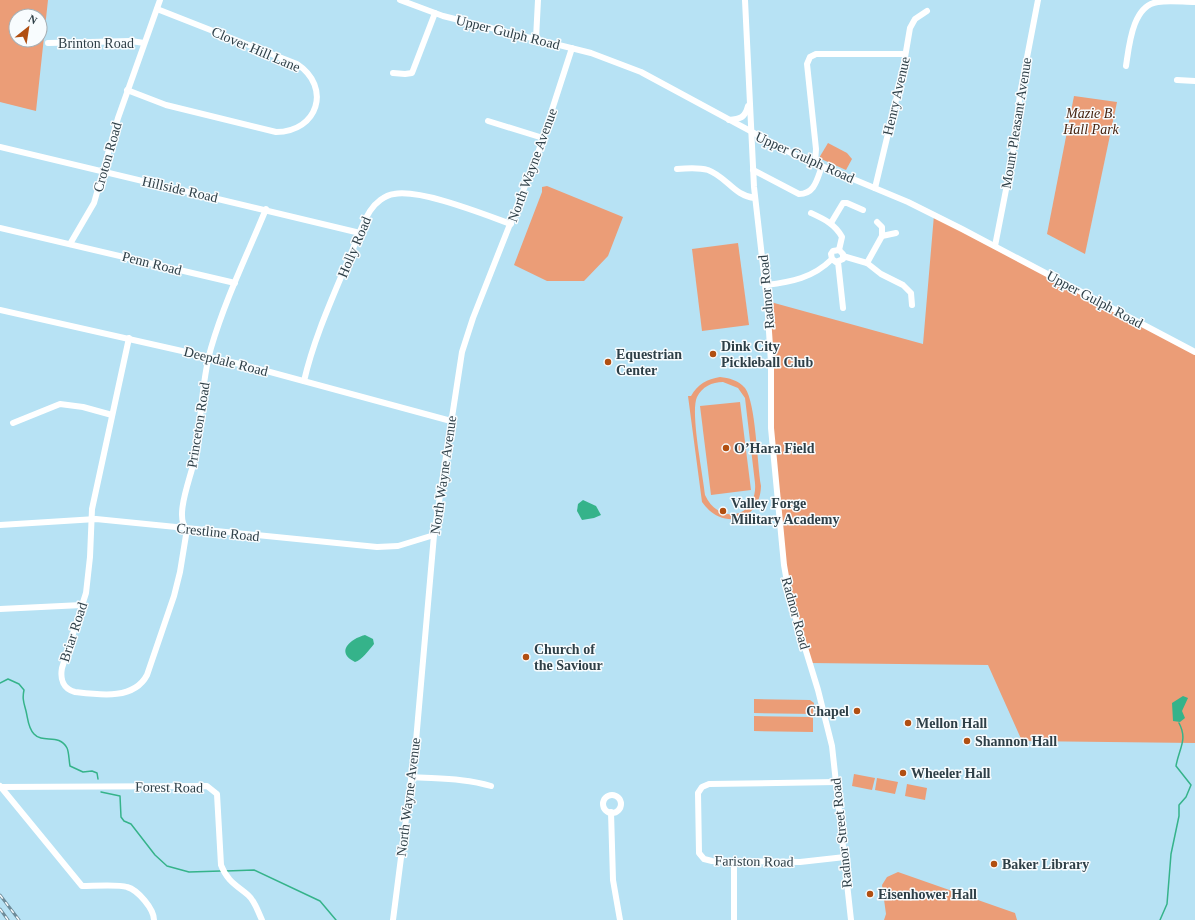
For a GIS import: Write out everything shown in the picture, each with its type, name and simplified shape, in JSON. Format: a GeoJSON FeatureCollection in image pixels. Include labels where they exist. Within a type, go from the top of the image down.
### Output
{"type":"FeatureCollection","features":[{"type":"Feature","properties":{"kind":"street","name":"Croton Road"},"geometry":{"type":"LineString","coordinates":[[70,244],[94,203],[127,90],[160,0]]}},
{"type":"Feature","properties":{"kind":"street","name":"Upper Gulph Road"},"geometry":{"type":"LineString","coordinates":[[400,0],[435,13],[572,48],[616,62],[640,72],[751,132],[815,163],[934,215],[1195,352]]}},
{"type":"Feature","properties":{"kind":"street"},"geometry":{"type":"LineString","coordinates":[[536,39],[538,0]]}},
{"type":"Feature","properties":{"kind":"street","name":"Radnor Road"},"geometry":{"type":"LineString","coordinates":[[745,0],[755,198],[766,286],[771,362],[771,428],[785,572],[790,599],[818,690],[832,746]]}},
{"type":"Feature","properties":{"kind":"street","name":"Mount Pleasant Avenue"},"geometry":{"type":"LineString","coordinates":[[995,246],[1012,159],[1020,94],[1038,0]]}},
{"type":"Feature","properties":{"kind":"street"},"geometry":{"type":"LineString","coordinates":[[1126,66],[1134,24],[1137,18],[1147,7],[1156,2],[1195,2]]}},
{"type":"Feature","properties":{"kind":"street","name":"Clover Hill Lane"},"geometry":{"type":"LineString","coordinates":[[127,90],[166,105],[276,132],[290,131],[301,126],[314,110],[317,96],[315,84],[309,74],[297,64],[157,9]]}},
{"type":"Feature","properties":{"kind":"street","name":"Henry Avenue"},"geometry":{"type":"LineString","coordinates":[[875,188],[906,54],[910,28],[915,19],[927,11]]}},
{"type":"Feature","properties":{"kind":"street"},"geometry":{"type":"LineString","coordinates":[[393,73],[412,73],[435,13]]}},
{"type":"Feature","properties":{"kind":"street","name":"Brinton Road"},"geometry":{"type":"LineString","coordinates":[[48,43],[131,41],[144,43]]}},
{"type":"Feature","properties":{"kind":"street","name":"North Wayne Avenue"},"geometry":{"type":"LineString","coordinates":[[392,920],[416,741],[434,535],[465,338],[511,224],[543,138],[572,48]]}},
{"type":"Feature","properties":{"kind":"street"},"geometry":{"type":"LineString","coordinates":[[815,163],[816,148],[807,64],[810,57],[816,54],[906,54]]}},
{"type":"Feature","properties":{"kind":"street"},"geometry":{"type":"LineString","coordinates":[[1177,80],[1195,81]]}},
{"type":"Feature","properties":{"kind":"street"},"geometry":{"type":"LineString","coordinates":[[727,120],[739,119],[743,117],[749,101]]}},
{"type":"Feature","properties":{"kind":"street"},"geometry":{"type":"LineString","coordinates":[[488,121],[543,138]]}},
{"type":"Feature","properties":{"kind":"street","name":"Hillside Road"},"geometry":{"type":"LineString","coordinates":[[0,147],[266,209],[360,233]]}},
{"type":"Feature","properties":{"kind":"street"},"geometry":{"type":"LineString","coordinates":[[753,170],[799,194],[806,194],[812,190],[822,166]]}},
{"type":"Feature","properties":{"kind":"street"},"geometry":{"type":"LineString","coordinates":[[677,168],[696,168],[707,170],[717,175],[739,194],[746,197],[755,198]]}},
{"type":"Feature","properties":{"kind":"street","name":"Holly Road"},"geometry":{"type":"LineString","coordinates":[[304,381],[318,331],[370,211],[377,203],[393,194],[408,192],[511,224]]}},
{"type":"Feature","properties":{"kind":"street"},"geometry":{"type":"LineString","coordinates":[[831,223],[843,203],[847,203],[863,210]]}},
{"type":"Feature","properties":{"kind":"street","name":"Princeton Road"},"geometry":{"type":"LineString","coordinates":[[187,529],[183,524],[182,519],[184,495],[194,464],[203,388],[209,357],[235,283],[266,209]]}},
{"type":"Feature","properties":{"kind":"street"},"geometry":{"type":"LineString","coordinates":[[811,213],[831,223],[838,230],[842,237],[839,250],[843,256],[867,263],[881,274],[907,288],[911,293],[912,305]]}},
{"type":"Feature","properties":{"kind":"street"},"geometry":{"type":"LineString","coordinates":[[867,263],[882,236],[882,227],[877,222]]}},
{"type":"Feature","properties":{"kind":"street"},"geometry":{"type":"LineString","coordinates":[[0,228],[70,244]]}},
{"type":"Feature","properties":{"kind":"street"},"geometry":{"type":"LineString","coordinates":[[882,236],[896,233]]}},
{"type":"Feature","properties":{"kind":"street","name":"Penn Road"},"geometry":{"type":"LineString","coordinates":[[70,244],[235,283]]}},
{"type":"Feature","properties":{"kind":"street"},"geometry":{"type":"LineString","coordinates":[[766,286],[804,278],[823,268],[832,259],[832,253],[839,250]]}},
{"type":"Feature","properties":{"kind":"street"},"geometry":{"type":"LineString","coordinates":[[843,256],[838,262],[843,308]]}},
{"type":"Feature","properties":{"kind":"street"},"geometry":{"type":"LineString","coordinates":[[832,259],[838,262]]}},
{"type":"Feature","properties":{"kind":"street","name":"Deepdale Road"},"geometry":{"type":"LineString","coordinates":[[0,310],[209,357],[451,421]]}},
{"type":"Feature","properties":{"kind":"street","name":"Briar Road"},"geometry":{"type":"LineString","coordinates":[[129,338],[90,519],[90,557],[82,605],[61,672],[63,683],[69,689],[80,693],[119,694],[135,689],[147,675],[180,572],[187,529]]}},
{"type":"Feature","properties":{"kind":"street"},"geometry":{"type":"LineString","coordinates":[[13,423],[60,404],[83,407],[112,416]]}},
{"type":"Feature","properties":{"kind":"street","name":"Crestline Road"},"geometry":{"type":"LineString","coordinates":[[0,525],[90,519],[377,547],[398,546],[434,535]]}},
{"type":"Feature","properties":{"kind":"street"},"geometry":{"type":"LineString","coordinates":[[0,609],[82,605]]}},
{"type":"Feature","properties":{"kind":"street","name":"Radnor Street Road"},"geometry":{"type":"LineString","coordinates":[[832,746],[851,920]]}},
{"type":"Feature","properties":{"kind":"street"},"geometry":{"type":"LineString","coordinates":[[411,777],[468,780],[491,786]]}},
{"type":"Feature","properties":{"kind":"street","name":"Fariston Road"},"geometry":{"type":"LineString","coordinates":[[836,782],[708,784],[702,787],[698,793],[699,853],[704,859],[712,861],[800,862],[845,857]]}},
{"type":"Feature","properties":{"kind":"street"},"geometry":{"type":"LineString","coordinates":[[0,786],[82,886],[127,887],[145,900],[154,916],[154,920]]}},
{"type":"Feature","properties":{"kind":"street","name":"Forest Road"},"geometry":{"type":"LineString","coordinates":[[0,786],[207,786],[217,794],[221,866],[224,874],[237,888],[249,896],[262,920]]}},
{"type":"Feature","properties":{"kind":"street"},"geometry":{"type":"LineString","coordinates":[[611,812],[613,880],[620,920]]}},
{"type":"Feature","properties":{"kind":"street"},"geometry":{"type":"LineString","coordinates":[[734,861],[734,920]]}},
{"type":"Feature","properties":{"kind":"green space"},"geometry":{"type":"Polygon","coordinates":[[[0,0],[48,0],[47,8],[8,8],[8,48],[43,48],[36,111],[0,102],[0,0]]]}},
{"type":"Feature","properties":{"kind":"green space","name":"Mazie B. Hall Park"},"geometry":{"type":"Polygon","coordinates":[[[1074,96],[1117,102],[1085,254],[1047,234],[1074,96]]]}},
{"type":"Feature","properties":{"kind":"green space"},"geometry":{"type":"Polygon","coordinates":[[[828,143],[847,153],[852,159],[846,170],[819,158],[828,143]]]}},
{"type":"Feature","properties":{"kind":"green space"},"geometry":{"type":"Polygon","coordinates":[[[547,186],[623,217],[608,256],[584,281],[547,281],[514,265],[542,192],[542,187],[547,186]]]}},
{"type":"Feature","properties":{"kind":"green space"},"geometry":{"type":"Polygon","coordinates":[[[934,215],[1195,352],[1195,743],[1022,741],[988,665],[810,663],[790,599],[771,428],[767,301],[923,344],[934,215]]]}},
{"type":"Feature","properties":{"kind":"green space"},"geometry":{"type":"Polygon","coordinates":[[[738,243],[749,325],[702,331],[692,249],[738,243]]]}},
{"type":"Feature","properties":{"kind":"green space"},"geometry":{"type":"Polygon","coordinates":[[[715,378],[727,378],[739,383],[745,388],[752,406],[761,486],[759,498],[754,508],[747,515],[739,518],[729,519],[720,517],[710,511],[702,502],[688,396],[691,396],[703,383],[715,378]],[[723,382],[711,384],[699,393],[695,405],[696,429],[705,495],[711,505],[719,511],[728,514],[736,514],[744,510],[750,504],[754,495],[755,483],[745,398],[738,388],[723,382]]]}},
{"type":"Feature","properties":{"kind":"green space","name":"O’Hara Field"},"geometry":{"type":"Polygon","coordinates":[[[740,402],[751,490],[711,495],[700,406],[740,402]]]}},
{"type":"Feature","properties":{"kind":"green space"},"geometry":{"type":"Polygon","coordinates":[[[754,699],[810,700],[814,703],[813,714],[754,713],[754,699]]]}},
{"type":"Feature","properties":{"kind":"green space"},"geometry":{"type":"Polygon","coordinates":[[[754,716],[813,717],[813,732],[754,731],[754,716]]]}},
{"type":"Feature","properties":{"kind":"green space"},"geometry":{"type":"Polygon","coordinates":[[[854,774],[875,778],[872,790],[852,786],[854,774]]]}},
{"type":"Feature","properties":{"kind":"green space"},"geometry":{"type":"Polygon","coordinates":[[[877,778],[898,782],[895,794],[875,790],[877,778]]]}},
{"type":"Feature","properties":{"kind":"green space"},"geometry":{"type":"Polygon","coordinates":[[[907,784],[927,788],[925,800],[905,796],[907,784]]]}},
{"type":"Feature","properties":{"kind":"green space"},"geometry":{"type":"Polygon","coordinates":[[[898,872],[1015,913],[1017,920],[884,920],[886,914],[882,885],[887,877],[898,872]]]}},
{"type":"Feature","properties":{"kind":"shaded area"},"geometry":{"type":"Polygon","coordinates":[[[583,500],[596,506],[601,515],[582,520],[577,511],[578,504],[583,500]]]}},
{"type":"Feature","properties":{"kind":"shaded area"},"geometry":{"type":"Polygon","coordinates":[[[365,635],[373,639],[374,644],[363,657],[355,662],[349,658],[345,650],[354,640],[365,635]]]}},
{"type":"Feature","properties":{"kind":"shaded area"},"geometry":{"type":"Polygon","coordinates":[[[1183,696],[1188,698],[1182,711],[1185,718],[1180,722],[1173,721],[1172,703],[1183,696]]]}},
{"type":"Feature","properties":{"kind":"waterway"},"geometry":{"type":"LineString","coordinates":[[0,683],[8,679],[19,684],[24,690],[23,696],[28,723],[34,734],[38,737],[60,741],[68,750],[70,766],[83,772],[92,771],[97,773],[98,779]]}},
{"type":"Feature","properties":{"kind":"waterway"},"geometry":{"type":"LineString","coordinates":[[1160,920],[1167,904],[1171,854],[1179,816],[1179,805],[1186,797],[1191,785],[1176,766],[1183,739],[1182,729],[1179,723]]}},
{"type":"Feature","properties":{"kind":"waterway"},"geometry":{"type":"LineString","coordinates":[[101,792],[120,796],[121,817],[124,821],[131,824],[155,855],[167,866],[189,872],[221,871]]}},
{"type":"Feature","properties":{"kind":"waterway"},"geometry":{"type":"LineString","coordinates":[[226,871],[254,870],[320,901],[336,920]]}},
{"type":"Feature","properties":{"kind":"railway"},"geometry":{"type":"LineString","coordinates":[[0,895],[19,920]]}},
{"type":"Feature","properties":{"kind":"railway"},"geometry":{"type":"LineString","coordinates":[[0,909],[8,920]]}},
{"type":"Feature","properties":{"kind":"place","name":"Dink City Pickleball Club"},"geometry":{"type":"Point","coordinates":[713,354]}},
{"type":"Feature","properties":{"kind":"place","name":"Equestrian Center"},"geometry":{"type":"Point","coordinates":[608,362]}},
{"type":"Feature","properties":{"kind":"place","name":"O’Hara Field"},"geometry":{"type":"Point","coordinates":[726,448]}},
{"type":"Feature","properties":{"kind":"place","name":"Valley Forge Military Academy"},"geometry":{"type":"Point","coordinates":[723,511]}},
{"type":"Feature","properties":{"kind":"place","name":"Church of the Saviour"},"geometry":{"type":"Point","coordinates":[526,657]}},
{"type":"Feature","properties":{"kind":"place","name":"Chapel"},"geometry":{"type":"Point","coordinates":[857,711]}},
{"type":"Feature","properties":{"kind":"place","name":"Mellon Hall"},"geometry":{"type":"Point","coordinates":[908,723]}},
{"type":"Feature","properties":{"kind":"place","name":"Shannon Hall"},"geometry":{"type":"Point","coordinates":[967,741]}},
{"type":"Feature","properties":{"kind":"place","name":"Wheeler Hall"},"geometry":{"type":"Point","coordinates":[903,773]}},
{"type":"Feature","properties":{"kind":"place","name":"Baker Library"},"geometry":{"type":"Point","coordinates":[994,864]}},
{"type":"Feature","properties":{"kind":"place","name":"Eisenhower Hall"},"geometry":{"type":"Point","coordinates":[870,894]}}]}
